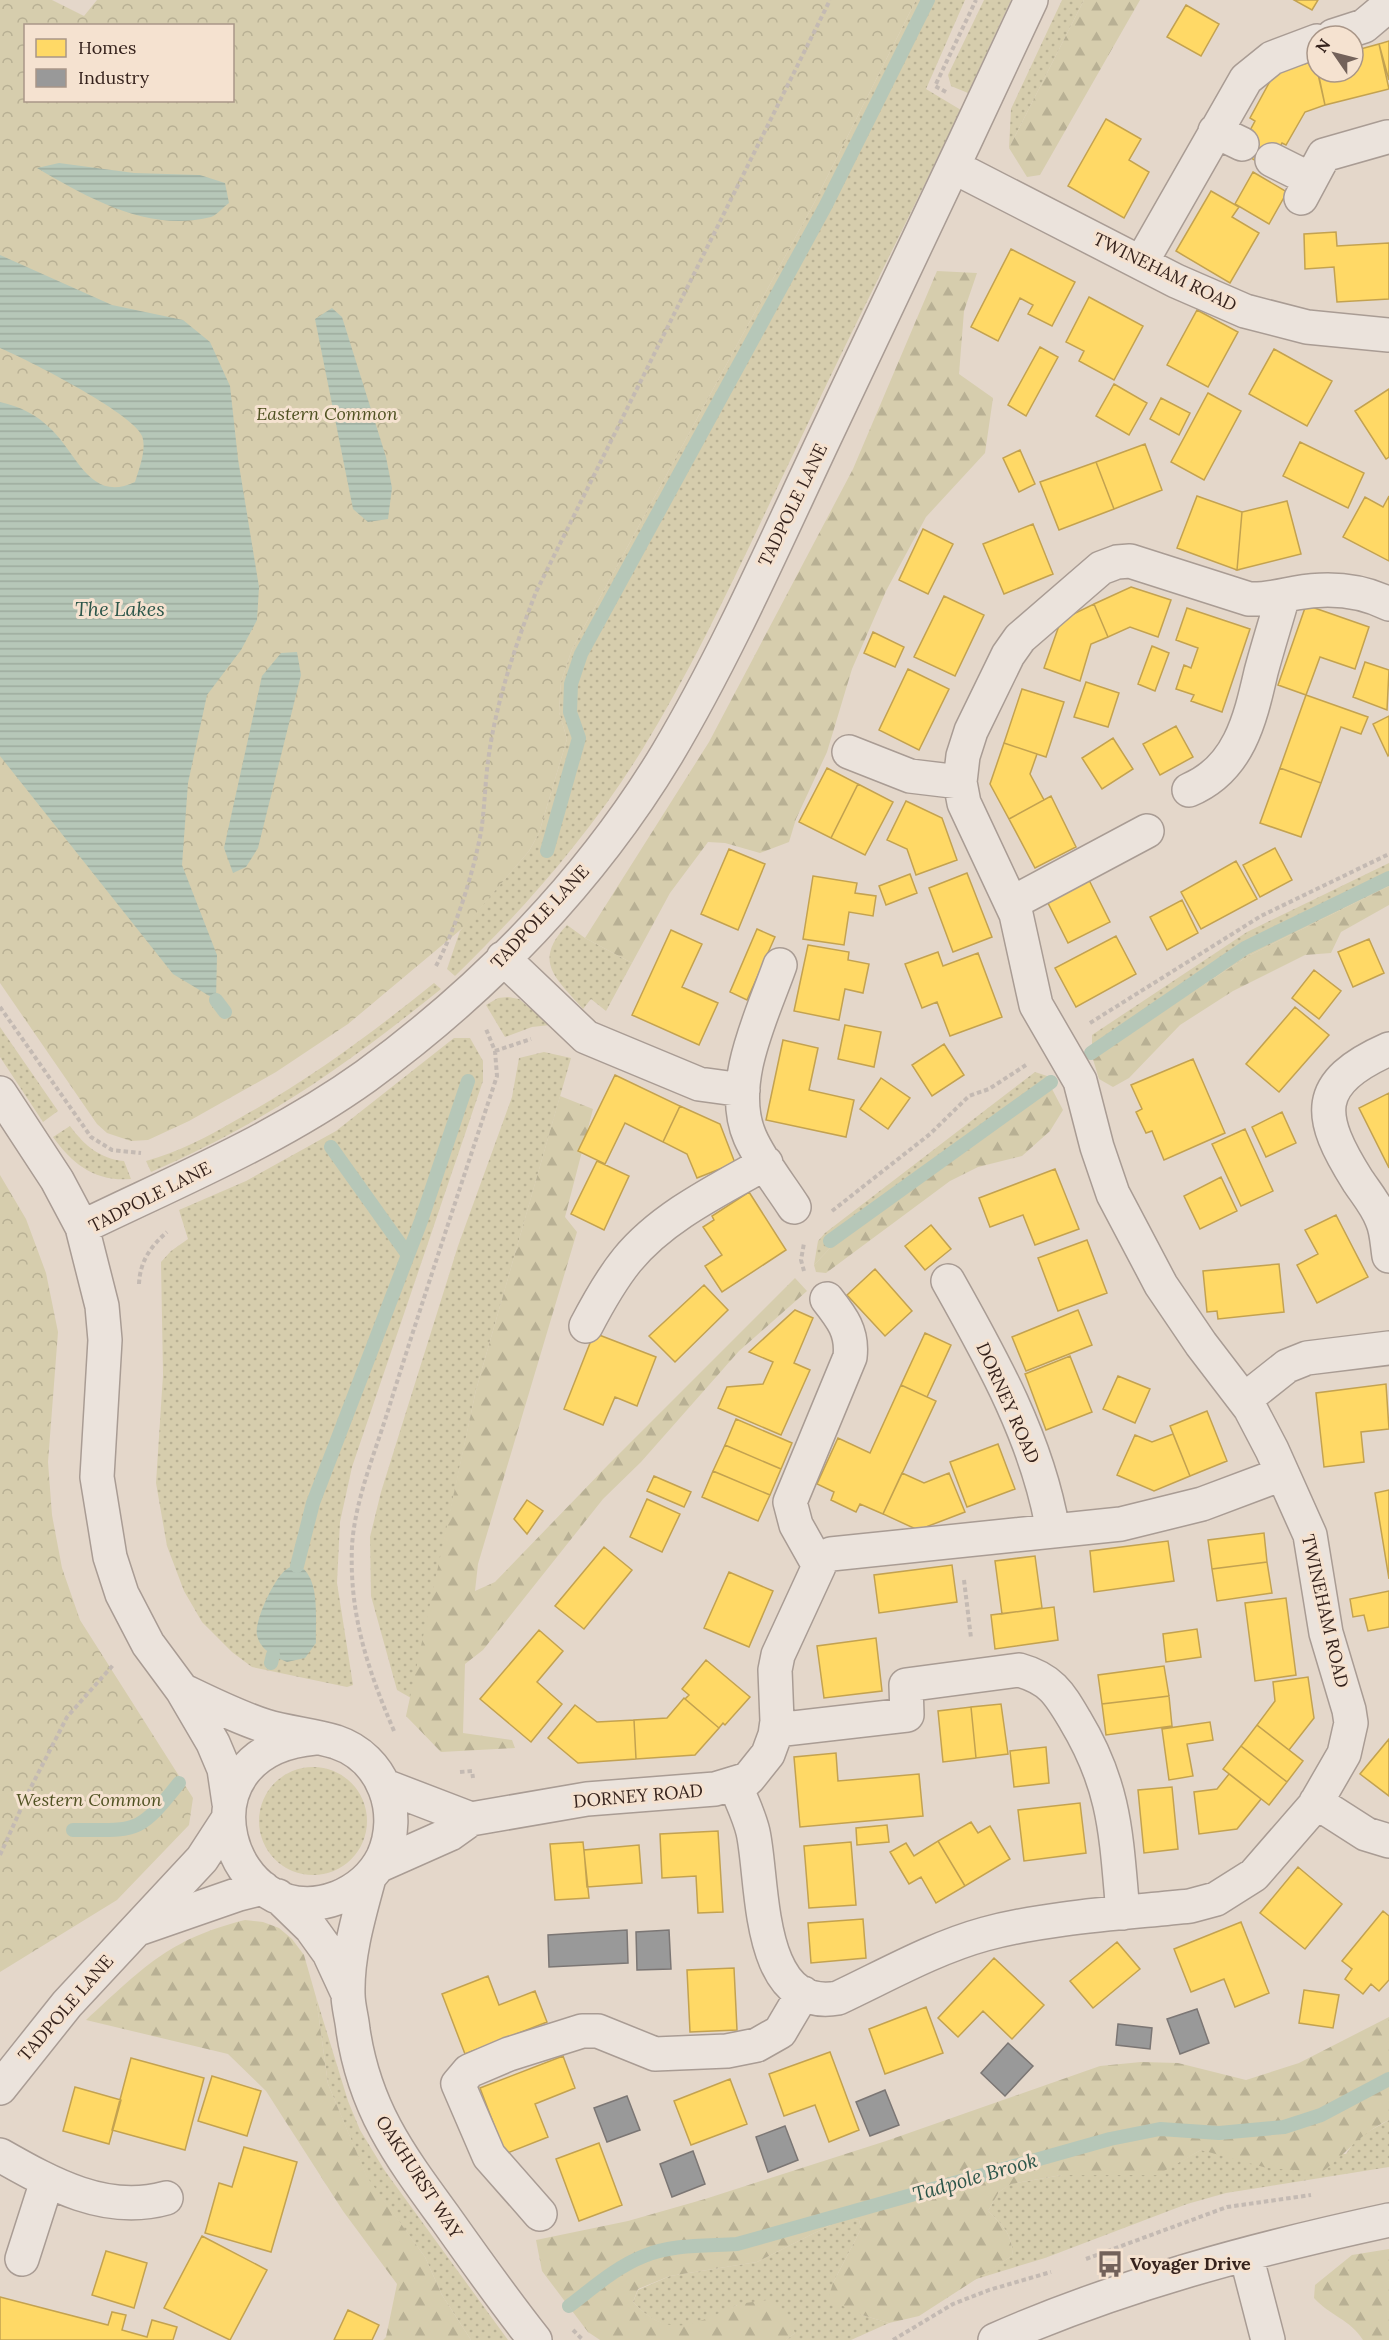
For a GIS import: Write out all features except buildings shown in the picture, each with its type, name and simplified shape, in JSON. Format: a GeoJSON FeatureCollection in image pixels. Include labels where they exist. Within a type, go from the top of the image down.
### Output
{"type":"FeatureCollection","features":[{"type":"Feature","properties":{"kind":"street","name":"TADPOLE LANE"},"geometry":{"type":"LineString","coordinates":[[182,1690],[262,1725],[336,1742],[356,1752],[373,1768],[385,1786],[392,1813],[390,1841],[374,1872],[349,1893],[327,1901],[301,1903],[271,1892],[244,1870],[231,1846],[229,1811],[220,1758],[182,1690],[148,1644],[122,1594],[110,1557],[97,1478],[104,1320],[82,1227],[242,1151],[324,1104],[410,1041],[461,998],[503,958],[592,861],[665,757],[724,647],[954,167],[1031,0]]}},
{"type":"Feature","properties":{"kind":"street"},"geometry":{"type":"LineString","coordinates":[[1365,25],[1389,5]]}},
{"type":"Feature","properties":{"kind":"street"},"geometry":{"type":"LineString","coordinates":[[1141,263],[1228,137],[1233,99],[1257,68],[1284,52],[1305,45]]}},
{"type":"Feature","properties":{"kind":"street"},"geometry":{"type":"LineString","coordinates":[[1272,159],[1306,189],[1324,156],[1387,137]]}},
{"type":"Feature","properties":{"kind":"street","name":"TWINEHAM ROAD"},"geometry":{"type":"LineString","coordinates":[[954,167],[1217,300],[1278,321],[1307,327],[1389,335]]}},
{"type":"Feature","properties":{"kind":"street","name":"TWINEHAM ROAD"},"geometry":{"type":"LineString","coordinates":[[803,1993],[814,1998],[838,1998],[962,1942],[985,1934],[1123,1913],[1190,1906],[1216,1899],[1235,1890],[1262,1866],[1316,1802],[1344,1754],[1351,1723],[1326,1633],[1314,1550],[1261,1428],[1244,1400],[1201,1344],[1161,1285],[1113,1194],[1099,1155],[1080,1081],[1036,1005],[1012,903],[964,803],[960,782],[963,756],[971,731],[1008,655],[1020,638],[1101,568],[1117,562],[1131,561],[1249,599],[1262,600],[1325,589],[1345,590],[1389,604]]}},
{"type":"Feature","properties":{"kind":"street"},"geometry":{"type":"LineString","coordinates":[[1189,790],[1211,778],[1227,762],[1241,738],[1253,711],[1283,596]]}},
{"type":"Feature","properties":{"kind":"street"},"geometry":{"type":"LineString","coordinates":[[849,752],[910,776],[960,782]]}},
{"type":"Feature","properties":{"kind":"street"},"geometry":{"type":"LineString","coordinates":[[1012,903],[1147,831]]}},
{"type":"Feature","properties":{"kind":"street"},"geometry":{"type":"LineString","coordinates":[[503,958],[586,1037],[699,1084],[743,1090]]}},
{"type":"Feature","properties":{"kind":"street"},"geometry":{"type":"LineString","coordinates":[[780,965],[751,1051],[742,1105],[750,1138],[794,1207]]}},
{"type":"Feature","properties":{"kind":"street"},"geometry":{"type":"LineString","coordinates":[[1389,1049],[1344,1076],[1328,1102],[1327,1114],[1342,1155],[1383,1221],[1389,1256]]}},
{"type":"Feature","properties":{"kind":"street"},"geometry":{"type":"LineString","coordinates":[[0,1093],[57,1180],[82,1227]]}},
{"type":"Feature","properties":{"kind":"street"},"geometry":{"type":"LineString","coordinates":[[586,1326],[607,1285],[637,1250],[681,1213],[766,1163]]}},
{"type":"Feature","properties":{"kind":"street","name":"DORNEY ROAD"},"geometry":{"type":"LineString","coordinates":[[948,1281],[992,1359],[1023,1431],[1049,1506],[1053,1531]]}},
{"type":"Feature","properties":{"kind":"street"},"geometry":{"type":"LineString","coordinates":[[819,1566],[796,1525],[790,1502],[850,1357],[851,1346],[846,1325],[827,1299]]}},
{"type":"Feature","properties":{"kind":"street"},"geometry":{"type":"LineString","coordinates":[[1244,1400],[1287,1366],[1307,1358],[1389,1348]]}},
{"type":"Feature","properties":{"kind":"street"},"geometry":{"type":"LineString","coordinates":[[819,1566],[822,1559],[831,1554],[1053,1531],[1156,1517],[1202,1504],[1282,1474]]}},
{"type":"Feature","properties":{"kind":"street","name":"DORNEY ROAD"},"geometry":{"type":"LineString","coordinates":[[374,1872],[475,1819],[587,1800],[715,1789],[748,1779],[768,1754],[776,1730],[775,1670],[778,1655],[819,1566]]}},
{"type":"Feature","properties":{"kind":"street"},"geometry":{"type":"LineString","coordinates":[[776,1730],[908,1714],[906,1685],[1019,1670],[1037,1675],[1049,1683],[1066,1706],[1091,1746],[1106,1783],[1117,1843],[1123,1913]]}},
{"type":"Feature","properties":{"kind":"street","name":"TADPOLE LANE"},"geometry":{"type":"LineString","coordinates":[[0,2088],[67,2004],[202,1860],[229,1811],[238,1781],[252,1762],[270,1748],[292,1740],[315,1738]]}},
{"type":"Feature","properties":{"kind":"street"},"geometry":{"type":"LineString","coordinates":[[540,2214],[489,2156],[458,2084],[469,2071],[554,2038],[590,2030],[655,2054],[744,2048],[773,2038],[780,2032],[803,1993],[789,1984],[783,1975],[768,1938],[753,1831],[735,1784]]}},
{"type":"Feature","properties":{"kind":"street"},"geometry":{"type":"LineString","coordinates":[[385,1786],[475,1819]]}},
{"type":"Feature","properties":{"kind":"street"},"geometry":{"type":"LineString","coordinates":[[1316,1802],[1366,1834],[1389,1841]]}},
{"type":"Feature","properties":{"kind":"street","name":"OAKHURST WAY"},"geometry":{"type":"LineString","coordinates":[[374,1872],[355,1933],[348,1994],[356,2045],[368,2095],[388,2136],[495,2290],[535,2340]]}},
{"type":"Feature","properties":{"kind":"street","name":"TADPOLE LANE"},"geometry":{"type":"LineString","coordinates":[[134,1930],[239,1894],[271,1892]]}},
{"type":"Feature","properties":{"kind":"street","name":"OAKHURST WAY"},"geometry":{"type":"LineString","coordinates":[[271,1892],[311,1928],[329,1953],[348,1994]]}},
{"type":"Feature","properties":{"kind":"street"},"geometry":{"type":"LineString","coordinates":[[0,2155],[48,2181],[105,2202],[147,2203],[166,2198]]}},
{"type":"Feature","properties":{"kind":"street"},"geometry":{"type":"LineString","coordinates":[[22,2259],[48,2181]]}},
{"type":"Feature","properties":{"kind":"street"},"geometry":{"type":"LineString","coordinates":[[995,2340],[1134,2289],[1246,2255],[1389,2220]]}},
{"type":"Feature","properties":{"kind":"street"},"geometry":{"type":"LineString","coordinates":[[1246,2255],[1268,2340]]}},
{"type":"Feature","properties":{"kind":"path"},"geometry":{"type":"LineString","coordinates":[[394,1732],[365,1661],[353,1593],[352,1545],[366,1482],[497,1076],[497,1061],[488,1033],[461,998],[434,969],[446,948],[474,860],[481,831],[489,754],[518,639],[546,571],[830,0]]}},
{"type":"Feature","properties":{"kind":"path"},"geometry":{"type":"LineString","coordinates":[[0,1007],[91,1137],[112,1150],[135,1155],[144,1153]]}},
{"type":"Feature","properties":{"kind":"path"},"geometry":{"type":"LineString","coordinates":[[140,1292],[139,1281],[144,1260],[155,1242],[167,1233],[152,1194]]}},
{"type":"Feature","properties":{"kind":"path"},"geometry":{"type":"LineString","coordinates":[[960,1540],[976,1676]]}},
{"type":"Feature","properties":{"kind":"path"},"geometry":{"type":"LineString","coordinates":[[0,1855],[29,1791],[67,1717],[114,1664]]}},
{"type":"Feature","properties":{"kind":"path"},"geometry":{"type":"LineString","coordinates":[[385,1726],[400,1739]]}},
{"type":"Feature","properties":{"kind":"path"},"geometry":{"type":"LineString","coordinates":[[457,1772],[472,1771],[475,1819]]}},
{"type":"Feature","properties":{"kind":"path"},"geometry":{"type":"LineString","coordinates":[[571,2329],[583,2340]]}},
{"type":"Feature","properties":{"kind":"green space","name":"Eastern Common"},"geometry":{"type":"Polygon","coordinates":[[[0,0],[52,0],[84,16],[97,0],[916,0],[813,205],[572,649],[561,682],[559,712],[567,739],[539,833],[529,851],[465,926],[348,1024],[276,1072],[189,1121],[148,1140],[131,1141],[107,1133],[97,1124],[0,983],[0,0]]]}},
{"type":"Feature","properties":{"kind":"green space"},"geometry":{"type":"Polygon","coordinates":[[[916,0],[965,0],[926,89],[961,110],[725,596],[642,750],[601,811],[555,869],[455,976],[447,969],[460,931],[529,851],[539,833],[567,739],[559,712],[561,682],[572,649],[813,205],[916,0]]]}},
{"type":"Feature","properties":{"kind":"green space"},"geometry":{"type":"Polygon","coordinates":[[[984,0],[1011,0],[968,93],[951,86],[948,75],[984,0]]]}},
{"type":"Feature","properties":{"kind":"green space"},"geometry":{"type":"Polygon","coordinates":[[[1062,0],[1084,0],[1009,148],[1011,109],[1062,0]]]}},
{"type":"Feature","properties":{"kind":"green space"},"geometry":{"type":"Polygon","coordinates":[[[1084,0],[1140,0],[1040,175],[1027,177],[1009,148],[1084,0]]]}},
{"type":"Feature","properties":{"kind":"green space"},"geometry":{"type":"Polygon","coordinates":[[[937,271],[977,273],[964,311],[959,374],[993,398],[985,453],[926,517],[886,591],[852,669],[827,752],[796,819],[789,842],[760,853],[725,843],[708,842],[670,893],[632,963],[585,938],[709,742],[853,469],[937,271]]]}},
{"type":"Feature","properties":{"kind":"green space"},"geometry":{"type":"Polygon","coordinates":[[[1389,863],[1389,886],[1250,955],[1092,1056],[1092,1035],[1247,932],[1389,863]]]}},
{"type":"Feature","properties":{"kind":"green space"},"geometry":{"type":"Polygon","coordinates":[[[1389,886],[1389,905],[1341,932],[1331,953],[1305,955],[1233,991],[1180,1025],[1129,1078],[1113,1087],[1099,1079],[1092,1056],[1250,955],[1389,886]]]}},
{"type":"Feature","properties":{"kind":"green space"},"geometry":{"type":"Polygon","coordinates":[[[567,925],[585,938],[632,963],[606,1011],[591,999],[583,1009],[557,979],[552,969],[551,949],[567,925]]]}},
{"type":"Feature","properties":{"kind":"green space"},"geometry":{"type":"Polygon","coordinates":[[[434,983],[441,989],[371,1043],[303,1091],[231,1134],[151,1172],[146,1161],[205,1137],[290,1088],[363,1038],[434,983]]]}},
{"type":"Feature","properties":{"kind":"green space"},"geometry":{"type":"Polygon","coordinates":[[[498,998],[519,999],[550,1025],[532,1027],[505,1037],[486,1005],[498,998]]]}},
{"type":"Feature","properties":{"kind":"green space"},"geometry":{"type":"Polygon","coordinates":[[[0,1027],[58,1111],[43,1122],[0,1057],[0,1027]]]}},
{"type":"Feature","properties":{"kind":"green space"},"geometry":{"type":"Polygon","coordinates":[[[454,1038],[470,1038],[483,1061],[483,1081],[352,1467],[340,1522],[337,1583],[353,1685],[347,1687],[252,1667],[232,1652],[202,1622],[184,1591],[167,1546],[156,1483],[163,1375],[161,1262],[171,1251],[188,1239],[179,1210],[246,1181],[336,1131],[454,1038]]]}},
{"type":"Feature","properties":{"kind":"green space"},"geometry":{"type":"Polygon","coordinates":[[[544,1052],[571,1058],[476,1390],[411,1698],[397,1690],[371,1596],[370,1537],[381,1492],[458,1246],[512,1097],[519,1058],[544,1052]]]}},
{"type":"Feature","properties":{"kind":"green space"},"geometry":{"type":"Polygon","coordinates":[[[1035,1072],[1047,1076],[1052,1089],[832,1246],[814,1265],[818,1241],[825,1233],[1035,1072]]]}},
{"type":"Feature","properties":{"kind":"green space"},"geometry":{"type":"Polygon","coordinates":[[[1052,1089],[1063,1110],[1050,1131],[1022,1156],[978,1167],[950,1181],[826,1273],[816,1272],[814,1265],[832,1246],[1052,1089]]]}},
{"type":"Feature","properties":{"kind":"green space"},"geometry":{"type":"Polygon","coordinates":[[[560,1096],[593,1109],[565,1217],[577,1232],[478,1564],[475,1591],[495,1582],[795,1278],[807,1291],[739,1351],[641,1462],[603,1499],[483,1650],[465,1664],[463,1733],[512,1740],[515,1748],[441,1752],[406,1716],[476,1390],[560,1096]]]}},
{"type":"Feature","properties":{"kind":"green space"},"geometry":{"type":"Polygon","coordinates":[[[70,1126],[93,1150],[115,1160],[124,1161],[131,1179],[107,1178],[86,1170],[77,1163],[53,1137],[70,1126]]]}},
{"type":"Feature","properties":{"kind":"green space","name":"Western Common"},"geometry":{"type":"Polygon","coordinates":[[[0,1175],[26,1219],[46,1273],[58,1332],[48,1462],[52,1515],[62,1568],[80,1620],[193,1798],[189,1825],[117,1900],[0,1972],[0,1175]]]}},
{"type":"Feature","properties":{"kind":"green space"},"geometry":{"type":"Polygon","coordinates":[[[313,1767],[334,1771],[351,1783],[363,1800],[367,1821],[363,1842],[351,1859],[334,1871],[313,1875],[292,1871],[275,1859],[263,1842],[259,1821],[263,1800],[275,1783],[292,1771],[313,1767]]]}},
{"type":"Feature","properties":{"kind":"green space"},"geometry":{"type":"Polygon","coordinates":[[[245,1920],[263,1922],[279,1928],[292,1939],[304,1955],[316,1997],[328,2084],[367,2177],[425,2257],[442,2295],[471,2340],[383,2340],[386,2337],[397,2284],[343,2211],[266,2091],[228,2054],[86,2020],[158,1958],[196,1936],[245,1920]]]}},
{"type":"Feature","properties":{"kind":"green space"},"geometry":{"type":"Polygon","coordinates":[[[316,1997],[348,2101],[360,2130],[385,2171],[508,2340],[471,2340],[442,2295],[425,2257],[367,2178],[328,2084],[316,1997]]]}},
{"type":"Feature","properties":{"kind":"green space"},"geometry":{"type":"Polygon","coordinates":[[[1389,2017],[1389,2120],[1362,2137],[1322,2172],[1267,2168],[1201,2150],[1157,2175],[1062,2175],[1011,2184],[999,2192],[988,2211],[1009,2236],[1012,2256],[919,2316],[889,2323],[862,2315],[828,2299],[833,2283],[861,2229],[859,2220],[846,2217],[757,2262],[670,2276],[638,2289],[633,2302],[658,2321],[670,2325],[681,2325],[706,2319],[739,2305],[767,2300],[787,2314],[795,2333],[786,2340],[600,2340],[588,2332],[542,2271],[536,2240],[628,2221],[705,2199],[886,2141],[1100,2066],[1141,2062],[1178,2063],[1246,2080],[1299,2063],[1389,2017]]]}},
{"type":"Feature","properties":{"kind":"green space"},"geometry":{"type":"Polygon","coordinates":[[[1389,2120],[1389,2167],[1226,2193],[1187,2204],[1045,2258],[973,2280],[1012,2256],[1009,2236],[988,2211],[999,2192],[1010,2184],[1062,2175],[1157,2174],[1201,2150],[1232,2156],[1346,2154],[1357,2138],[1389,2120]]]}},
{"type":"Feature","properties":{"kind":"green space"},"geometry":{"type":"Polygon","coordinates":[[[846,2217],[859,2220],[861,2229],[833,2283],[862,2315],[889,2323],[851,2340],[786,2340],[795,2333],[737,2305],[708,2320],[695,2324],[670,2326],[658,2322],[633,2302],[638,2290],[670,2276],[757,2262],[846,2217]]]}},
{"type":"Feature","properties":{"kind":"green space"},"geometry":{"type":"Polygon","coordinates":[[[1389,2249],[1389,2340],[1363,2340],[1352,2327],[1314,2298],[1315,2285],[1352,2255],[1389,2249]]]}},
{"type":"Feature","properties":{"kind":"water"},"geometry":{"type":"Polygon","coordinates":[[[59,163],[134,173],[200,175],[225,183],[229,203],[216,215],[188,221],[142,216],[98,201],[37,168],[59,163]]]}},
{"type":"Feature","properties":{"kind":"water","name":"The Lakes"},"geometry":{"type":"Polygon","coordinates":[[[0,255],[112,305],[183,320],[210,342],[230,386],[238,459],[259,587],[257,620],[241,650],[207,695],[188,783],[182,865],[217,955],[216,1000],[173,974],[0,756],[0,402],[34,415],[52,430],[87,474],[96,482],[107,486],[120,487],[135,482],[144,447],[142,436],[120,414],[32,363],[0,348],[0,255]]]}},
{"type":"Feature","properties":{"kind":"water"},"geometry":{"type":"Polygon","coordinates":[[[332,308],[342,317],[386,457],[392,488],[388,519],[368,522],[353,509],[315,319],[332,308]]]}},
{"type":"Feature","properties":{"kind":"water"},"geometry":{"type":"Polygon","coordinates":[[[297,652],[301,675],[258,848],[246,867],[233,873],[224,848],[262,676],[281,653],[297,652]]]}},
{"type":"Feature","properties":{"kind":"water"},"geometry":{"type":"Polygon","coordinates":[[[300,1566],[307,1572],[314,1590],[316,1643],[305,1658],[287,1662],[273,1655],[261,1645],[257,1628],[262,1610],[277,1580],[289,1568],[300,1566]]]}},
{"type":"Feature","properties":{"kind":"waterway"},"geometry":{"type":"LineString","coordinates":[[547,851],[579,738],[570,712],[571,684],[581,654],[826,205],[928,0]]}},
{"type":"Feature","properties":{"kind":"waterway"},"geometry":{"type":"LineString","coordinates":[[1091,1053],[1245,948],[1389,878]]}},
{"type":"Feature","properties":{"kind":"waterway"},"geometry":{"type":"LineString","coordinates":[[216,1000],[225,1012]]}},
{"type":"Feature","properties":{"kind":"waterway"},"geometry":{"type":"LineString","coordinates":[[297,1566],[313,1503],[421,1221],[468,1081]]}},
{"type":"Feature","properties":{"kind":"waterway"},"geometry":{"type":"LineString","coordinates":[[830,1241],[1051,1082]]}},
{"type":"Feature","properties":{"kind":"waterway"},"geometry":{"type":"LineString","coordinates":[[331,1147],[408,1255]]}},
{"type":"Feature","properties":{"kind":"waterway"},"geometry":{"type":"LineString","coordinates":[[271,1663],[273,1655]]}},
{"type":"Feature","properties":{"kind":"waterway"},"geometry":{"type":"LineString","coordinates":[[73,1830],[111,1830],[135,1826],[154,1812],[179,1783]]}},
{"type":"Feature","properties":{"kind":"waterway","name":"Tadpole Brook"},"geometry":{"type":"LineString","coordinates":[[569,2306],[624,2266],[655,2252],[690,2246],[737,2244],[1110,2139],[1160,2129],[1219,2133],[1284,2127],[1321,2115],[1389,2079]]}},
{"type":"Feature","properties":{"kind":"place","name":"Voyager Drive"},"geometry":{"type":"Point","coordinates":[1110,2264]}}]}
